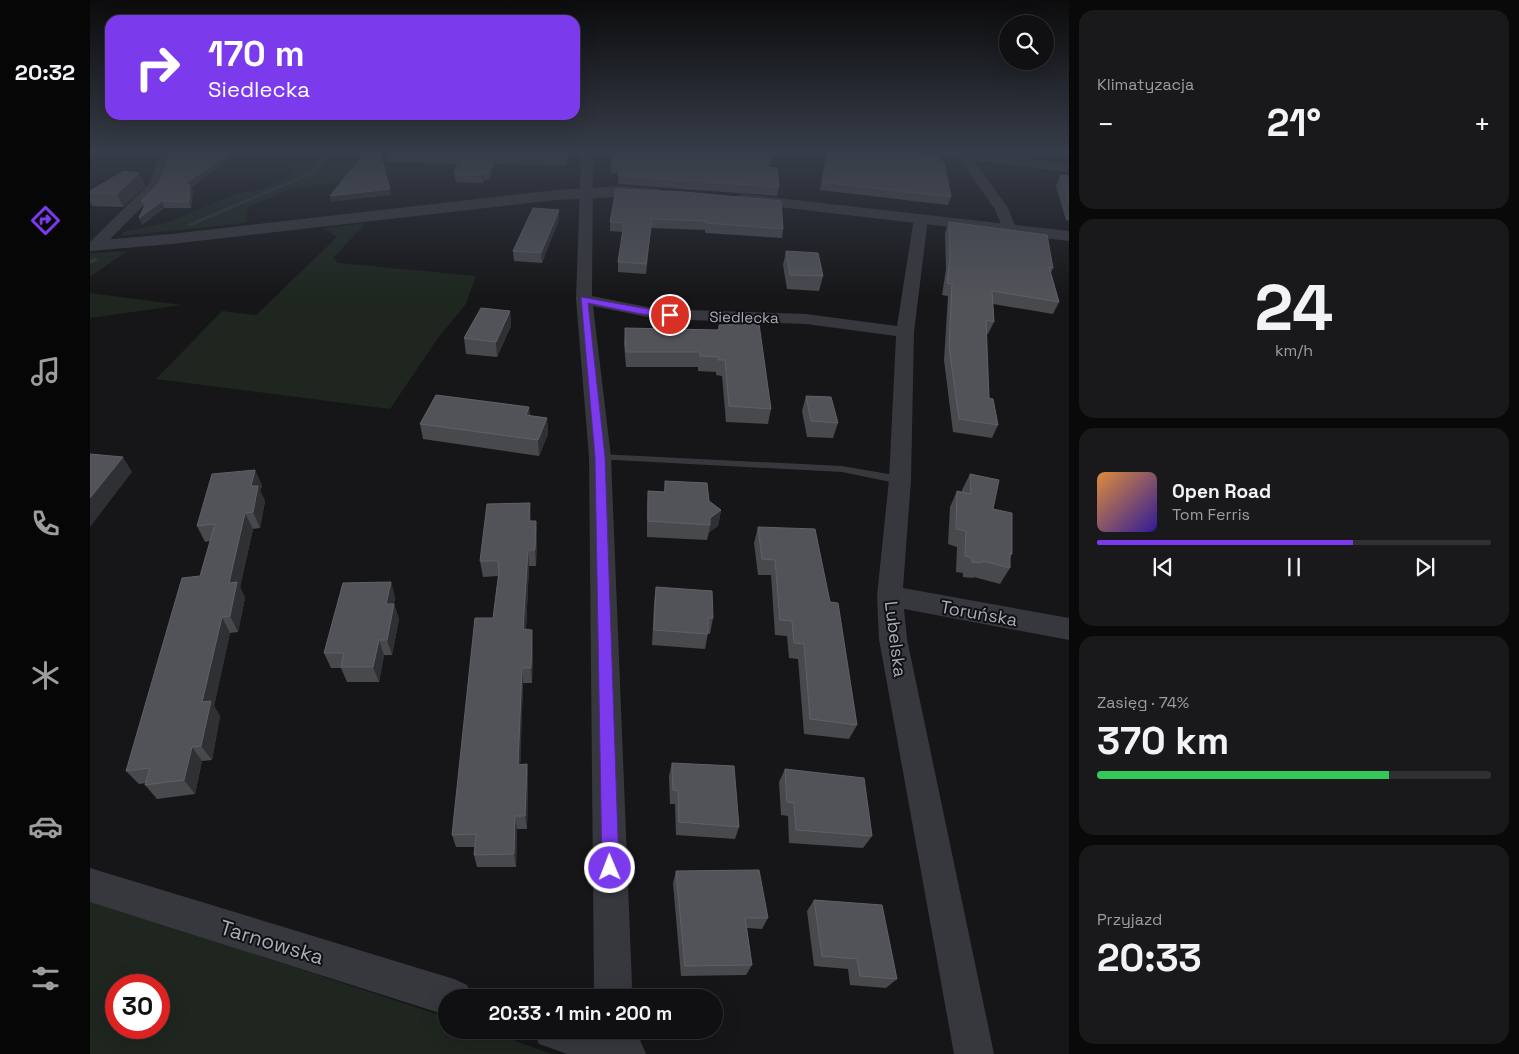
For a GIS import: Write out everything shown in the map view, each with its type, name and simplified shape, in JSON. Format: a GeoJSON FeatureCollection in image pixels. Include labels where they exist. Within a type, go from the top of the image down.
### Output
{"type":"FeatureCollection","features":[{"type":"Feature","properties":{"kind":"street"},"geometry":{"type":"LineString","coordinates":[[92,246],[141,199]]}},
{"type":"Feature","properties":{"kind":"street"},"geometry":{"type":"LineString","coordinates":[[92,246],[530,199]]}},
{"type":"Feature","properties":{"kind":"street"},"geometry":{"type":"LineString","coordinates":[[586,199],[584,299],[600,457],[612,989]]}},
{"type":"Feature","properties":{"kind":"street"},"geometry":{"type":"LineString","coordinates":[[742,199],[1069,236]]}},
{"type":"Feature","properties":{"kind":"street"},"geometry":{"type":"LineString","coordinates":[[995,199],[1001,208],[1009,228]]}},
{"type":"Feature","properties":{"kind":"street","name":"Lubelska"},"geometry":{"type":"LineString","coordinates":[[921,218],[906,332],[900,480],[890,596],[893,640],[974,1054]]}},
{"type":"Feature","properties":{"kind":"street","name":"Siedlecka"},"geometry":{"type":"LineString","coordinates":[[584,299],[656,314],[806,319],[906,332]]}},
{"type":"Feature","properties":{"kind":"street","name":"Toruńska"},"geometry":{"type":"LineString","coordinates":[[890,596],[1069,629]]}},
{"type":"Feature","properties":{"kind":"street","name":"Tarnowska"},"geometry":{"type":"LineString","coordinates":[[90,885],[438,993]]}},
{"type":"Feature","properties":{"kind":"street"},"geometry":{"type":"LineString","coordinates":[[592,1039],[610,1043]]}},
{"type":"Feature","properties":{"kind":"lane"},"geometry":{"type":"LineString","coordinates":[[600,457],[842,469],[900,480]]}},
{"type":"Feature","properties":{"kind":"shaded area"},"geometry":{"type":"Polygon","coordinates":[[[224,199],[267,199],[248,207],[246,223],[121,236],[123,232],[166,223],[224,199]]]}},
{"type":"Feature","properties":{"kind":"shaded area"},"geometry":{"type":"Polygon","coordinates":[[[366,223],[333,258],[338,263],[476,276],[466,304],[438,338],[390,409],[156,379],[222,311],[256,315],[337,237],[323,228],[366,223]]]}},
{"type":"Feature","properties":{"kind":"shaded area"},"geometry":{"type":"Polygon","coordinates":[[[127,251],[90,277],[90,253],[127,251]]]}},
{"type":"Feature","properties":{"kind":"shaded area"},"geometry":{"type":"Polygon","coordinates":[[[90,293],[182,305],[90,318],[90,293]]]}},
{"type":"Feature","properties":{"kind":"shaded area"},"geometry":{"type":"Polygon","coordinates":[[[90,900],[438,1014],[438,1039],[510,1039],[552,1054],[90,1054],[90,900]]]}},
{"type":"Feature","properties":{"kind":"building"},"geometry":{"type":"Polygon","coordinates":[[[143,199],[189,199],[189,202],[162,201],[139,218],[147,201],[141,201],[143,199]]]}},
{"type":"Feature","properties":{"kind":"building"},"geometry":{"type":"Polygon","coordinates":[[[614,199],[761,199],[781,201],[783,229],[706,223],[706,221],[652,219],[646,264],[618,262],[624,223],[610,222],[614,199]]]}},
{"type":"Feature","properties":{"kind":"building"},"geometry":{"type":"Polygon","coordinates":[[[533,208],[559,210],[541,253],[513,251],[533,208]]]}},
{"type":"Feature","properties":{"kind":"building"},"geometry":{"type":"Polygon","coordinates":[[[949,222],[1047,235],[1053,268],[1049,267],[1059,302],[992,291],[994,322],[986,320],[989,398],[993,399],[998,425],[959,419],[949,347],[952,284],[947,283],[950,257],[949,222]]]}},
{"type":"Feature","properties":{"kind":"building"},"geometry":{"type":"Polygon","coordinates":[[[786,251],[818,253],[823,276],[790,275],[786,251]]]}},
{"type":"Feature","properties":{"kind":"building"},"geometry":{"type":"Polygon","coordinates":[[[481,308],[510,311],[496,342],[464,338],[481,308]]]}},
{"type":"Feature","properties":{"kind":"building"},"geometry":{"type":"Polygon","coordinates":[[[759,324],[771,409],[729,406],[725,360],[718,360],[718,357],[700,356],[700,352],[626,352],[625,328],[719,330],[719,325],[759,324]]]}},
{"type":"Feature","properties":{"kind":"building"},"geometry":{"type":"Polygon","coordinates":[[[436,395],[529,407],[526,415],[547,418],[538,440],[420,424],[436,395]]]}},
{"type":"Feature","properties":{"kind":"building"},"geometry":{"type":"Polygon","coordinates":[[[806,396],[831,397],[838,423],[811,421],[806,396]]]}},
{"type":"Feature","properties":{"kind":"building"},"geometry":{"type":"Polygon","coordinates":[[[90,454],[123,457],[90,498],[90,454]]]}},
{"type":"Feature","properties":{"kind":"building"},"geometry":{"type":"Polygon","coordinates":[[[255,470],[251,486],[258,486],[253,512],[245,513],[229,583],[237,582],[230,616],[222,617],[202,702],[211,701],[201,746],[192,747],[184,780],[145,785],[150,768],[126,771],[182,578],[200,576],[215,524],[197,526],[212,474],[255,470]]]}},
{"type":"Feature","properties":{"kind":"building"},"geometry":{"type":"Polygon","coordinates":[[[970,474],[999,480],[993,509],[1012,513],[1010,568],[983,561],[982,563],[972,562],[972,558],[965,556],[966,531],[956,529],[957,491],[971,494],[970,474]]]}},
{"type":"Feature","properties":{"kind":"building"},"geometry":{"type":"Polygon","coordinates":[[[665,481],[707,483],[709,501],[721,510],[710,518],[710,525],[648,521],[648,491],[665,492],[665,481]]]}},
{"type":"Feature","properties":{"kind":"building"},"geometry":{"type":"Polygon","coordinates":[[[530,503],[529,521],[536,521],[535,550],[528,550],[523,629],[532,630],[531,668],[522,668],[518,765],[527,764],[525,816],[515,816],[514,854],[474,855],[476,834],[452,835],[475,618],[493,618],[499,572],[498,561],[480,561],[487,504],[530,503]]]}},
{"type":"Feature","properties":{"kind":"building"},"geometry":{"type":"Polygon","coordinates":[[[758,527],[815,529],[830,602],[838,603],[857,725],[810,719],[804,644],[794,643],[792,621],[780,620],[775,560],[762,559],[758,527]]]}},
{"type":"Feature","properties":{"kind":"building"},"geometry":{"type":"Polygon","coordinates":[[[391,582],[386,604],[394,604],[387,640],[379,640],[373,667],[341,667],[344,653],[324,653],[343,583],[391,582]]]}},
{"type":"Feature","properties":{"kind":"building"},"geometry":{"type":"Polygon","coordinates":[[[656,587],[712,591],[713,618],[708,618],[708,634],[654,630],[656,587]]]}},
{"type":"Feature","properties":{"kind":"building"},"geometry":{"type":"Polygon","coordinates":[[[672,763],[734,766],[739,827],[679,822],[678,791],[673,790],[672,763]]]}},
{"type":"Feature","properties":{"kind":"building"},"geometry":{"type":"Polygon","coordinates":[[[785,769],[864,778],[872,836],[796,830],[794,803],[787,802],[785,769]]]}},
{"type":"Feature","properties":{"kind":"building"},"geometry":{"type":"Polygon","coordinates":[[[759,870],[768,918],[745,918],[752,965],[685,966],[676,871],[759,870]]]}},
{"type":"Feature","properties":{"kind":"building"},"geometry":{"type":"Polygon","coordinates":[[[814,900],[882,905],[897,979],[860,976],[857,959],[822,956],[814,900]]]}},
{"type":"Feature","properties":{"kind":"waterway"},"geometry":{"type":"LineString","coordinates":[[189,225],[250,199]]}},
{"type":"Feature","properties":{"kind":"waterway"},"geometry":{"type":"LineString","coordinates":[[90,262],[95,260]]}},
{"type":"Feature","properties":{"kind":"route"},"geometry":{"type":"LineString","coordinates":[[610,868],[600,457],[584,299],[636,311],[670,315]]}}]}
